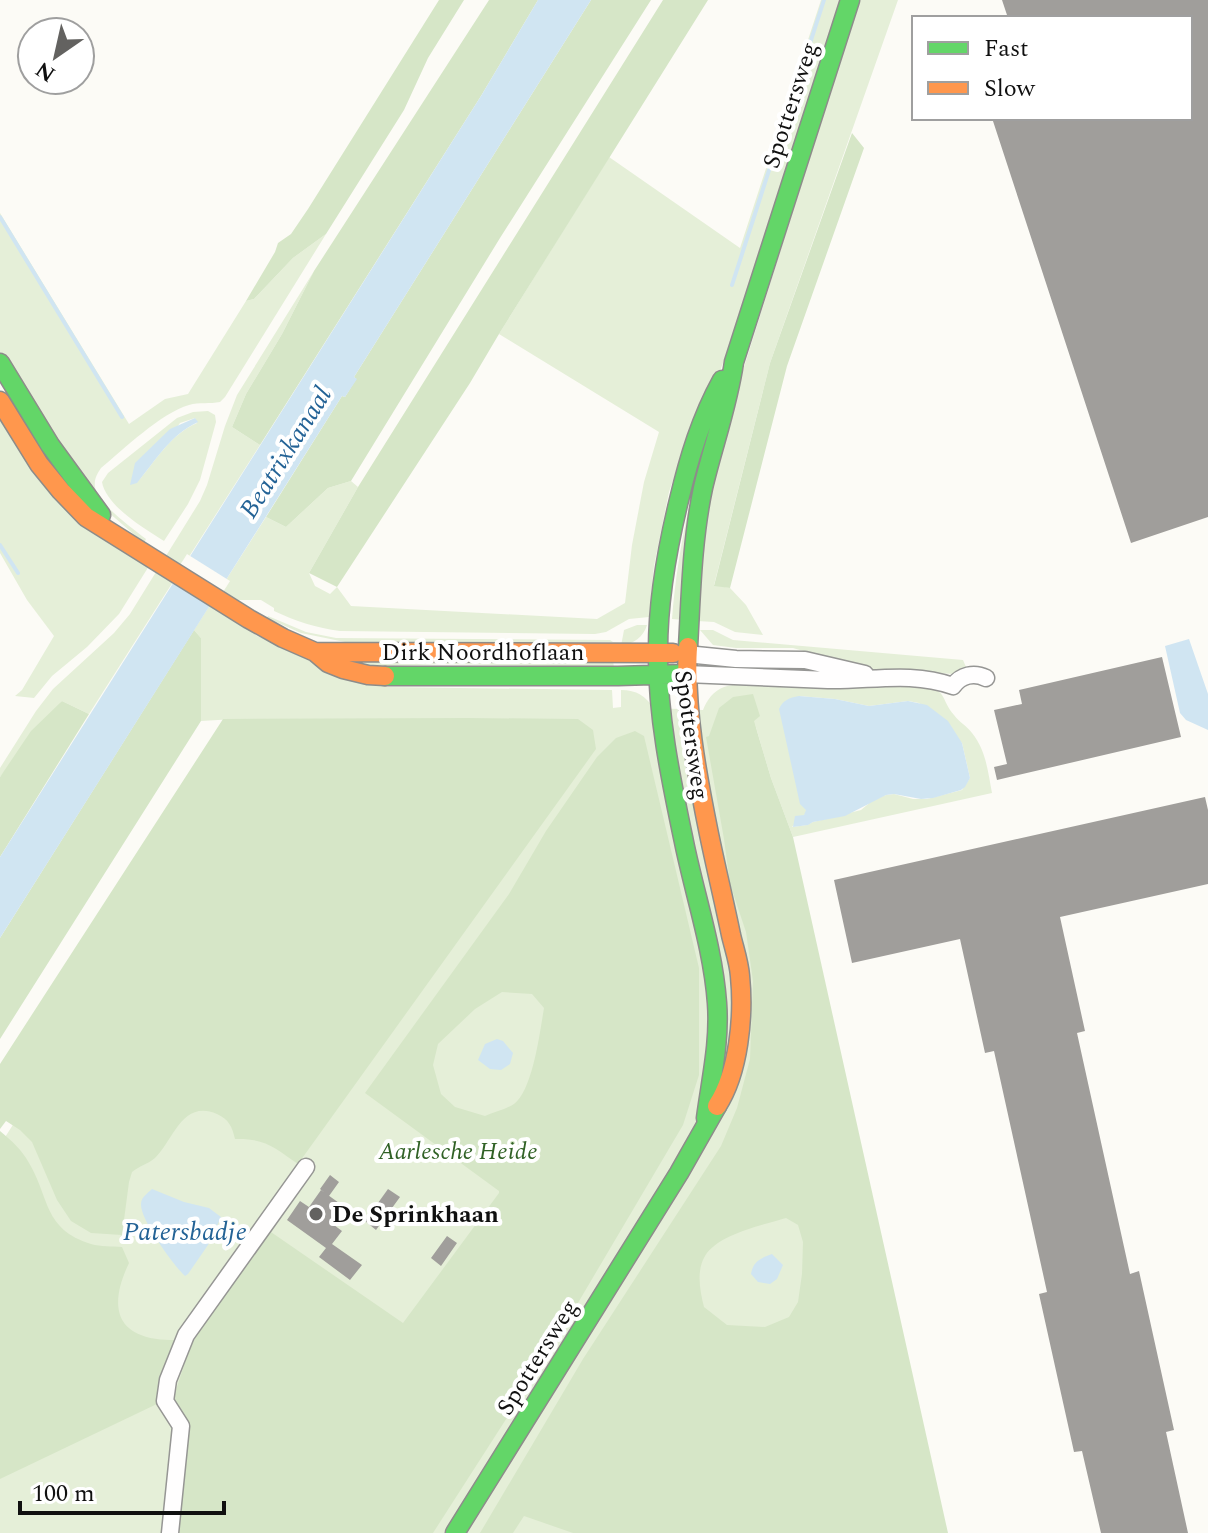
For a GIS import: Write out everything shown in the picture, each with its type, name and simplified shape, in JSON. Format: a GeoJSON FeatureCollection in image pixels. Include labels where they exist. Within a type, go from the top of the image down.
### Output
{"type":"FeatureCollection","features":[{"type":"Feature","properties":{"kind":"main road","name":"Spottersweg"},"geometry":{"type":"LineString","coordinates":[[455,1533],[679,1173],[724,1095],[736,1056],[741,1008],[740,975],[708,831],[686,674],[694,549],[703,489],[730,389],[734,362],[850,0]]}},
{"type":"Feature","properties":{"kind":"main road","name":"Spottersweg"},"geometry":{"type":"LineString","coordinates":[[706,1123],[716,1045],[717,1004],[710,953],[665,741],[658,652],[669,539],[691,452],[719,384],[734,362]]}},
{"type":"Feature","properties":{"kind":"main road","name":"Dirk Noordhoflaan"},"geometry":{"type":"LineString","coordinates":[[0,363],[50,445],[113,532]]}},
{"type":"Feature","properties":{"kind":"main road","name":"Dirk Noordhoflaan"},"geometry":{"type":"LineString","coordinates":[[0,401],[39,464],[86,517],[249,619],[343,669],[392,677],[686,674]]}},
{"type":"Feature","properties":{"kind":"main road","name":"Dirk Noordhoflaan"},"geometry":{"type":"LineString","coordinates":[[315,652],[686,654]]}},
{"type":"Feature","properties":{"kind":"street"},"geometry":{"type":"LineString","coordinates":[[686,654],[736,659],[805,660],[878,678]]}},
{"type":"Feature","properties":{"kind":"street"},"geometry":{"type":"LineString","coordinates":[[686,674],[828,680],[929,678],[953,686],[964,676],[978,674],[986,678]]}},
{"type":"Feature","properties":{"kind":"street"},"geometry":{"type":"LineString","coordinates":[[170,1533],[181,1426],[165,1401],[168,1380],[186,1335],[306,1167]]}},
{"type":"Feature","properties":{"kind":"green space"},"geometry":{"type":"Polygon","coordinates":[[[439,0],[464,0],[428,58],[404,110],[326,234],[293,258],[254,299],[246,301],[278,243],[291,234],[308,209],[439,0]]]}},
{"type":"Feature","properties":{"kind":"green space"},"geometry":{"type":"Polygon","coordinates":[[[489,0],[538,0],[481,96],[260,445],[232,427],[246,394],[282,334],[314,271],[489,0]]]}},
{"type":"Feature","properties":{"kind":"green space"},"geometry":{"type":"Polygon","coordinates":[[[591,0],[651,0],[351,481],[328,488],[286,527],[266,517],[342,396],[345,397],[356,379],[354,377],[591,0]]]}},
{"type":"Feature","properties":{"kind":"green space"},"geometry":{"type":"Polygon","coordinates":[[[663,0],[708,0],[470,383],[337,587],[309,573],[358,487],[663,0]]]}},
{"type":"Feature","properties":{"kind":"green space","name":"Aarlesche Heide"},"geometry":{"type":"Polygon","coordinates":[[[821,0],[842,0],[726,355],[685,444],[669,492],[654,566],[649,617],[629,619],[606,632],[595,634],[340,631],[290,618],[274,611],[261,600],[239,600],[250,630],[257,636],[388,687],[612,690],[613,708],[621,707],[621,690],[627,690],[640,694],[654,708],[703,710],[717,691],[741,684],[926,684],[941,694],[950,710],[972,733],[988,769],[992,793],[793,837],[755,724],[933,1533],[0,1533],[0,1145],[193,844],[373,719],[201,721],[201,638],[194,630],[266,517],[286,527],[328,488],[351,481],[358,487],[309,573],[315,586],[330,594],[337,587],[351,606],[597,619],[625,603],[644,482],[659,432],[499,334],[609,157],[740,248],[821,0]],[[799,696],[806,813],[792,827],[861,810],[873,800],[886,795],[927,799],[962,790],[970,778],[962,743],[919,703],[908,701],[869,706],[799,696]]]}},
{"type":"Feature","properties":{"kind":"green space"},"geometry":{"type":"Polygon","coordinates":[[[859,0],[898,0],[770,363],[714,585],[730,588],[746,605],[763,635],[735,632],[714,622],[697,621],[696,563],[733,402],[859,0]]]}},
{"type":"Feature","properties":{"kind":"green space"},"geometry":{"type":"Polygon","coordinates":[[[852,133],[864,148],[787,366],[730,588],[714,586],[770,363],[852,133]]]}},
{"type":"Feature","properties":{"kind":"green space"},"geometry":{"type":"Polygon","coordinates":[[[0,213],[129,424],[165,399],[188,394],[246,301],[254,299],[293,258],[326,234],[225,397],[220,402],[178,409],[155,423],[98,472],[95,479],[97,494],[116,515],[146,539],[144,543],[101,506],[0,354],[0,213]]]}},
{"type":"Feature","properties":{"kind":"green space"},"geometry":{"type":"Polygon","coordinates":[[[314,271],[282,334],[246,394],[232,427],[260,445],[89,714],[62,701],[0,777],[0,768],[53,689],[114,633],[130,614],[200,501],[237,395],[314,271]]]}},
{"type":"Feature","properties":{"kind":"green space"},"geometry":{"type":"Polygon","coordinates":[[[0,408],[149,566],[119,614],[87,647],[52,676],[34,698],[15,696],[22,690],[54,636],[27,600],[0,553],[0,408]]]}},
{"type":"Feature","properties":{"kind":"green space"},"geometry":{"type":"Polygon","coordinates":[[[208,411],[215,415],[216,422],[200,480],[164,541],[118,508],[102,482],[108,473],[177,418],[208,411]],[[195,418],[180,423],[137,483],[171,441],[197,423],[195,418]]]}},
{"type":"Feature","properties":{"kind":"green space"},"geometry":{"type":"Polygon","coordinates":[[[698,470],[684,620],[672,619],[682,544],[698,470]]]}},
{"type":"Feature","properties":{"kind":"green space"},"geometry":{"type":"Polygon","coordinates":[[[268,616],[306,632],[336,638],[613,642],[345,642],[301,633],[268,616]]]}},
{"type":"Feature","properties":{"kind":"green space"},"geometry":{"type":"Polygon","coordinates":[[[647,625],[637,639],[621,646],[624,630],[647,625]]]}},
{"type":"Feature","properties":{"kind":"green space"},"geometry":{"type":"Polygon","coordinates":[[[194,630],[201,638],[201,721],[0,1039],[0,938],[194,630]]]}},
{"type":"Feature","properties":{"kind":"green space"},"geometry":{"type":"Polygon","coordinates":[[[700,630],[713,630],[733,640],[963,660],[966,667],[954,674],[864,669],[793,648],[713,645],[700,630]]]}},
{"type":"Feature","properties":{"kind":"green space"},"geometry":{"type":"Polygon","coordinates":[[[343,657],[613,661],[614,667],[442,664],[369,667],[343,657]]]}},
{"type":"Feature","properties":{"kind":"green space"},"geometry":{"type":"Polygon","coordinates":[[[753,694],[760,716],[754,721],[793,837],[948,1533],[573,1533],[524,1516],[513,1533],[480,1533],[583,1359],[721,1146],[737,1108],[750,1059],[753,981],[746,932],[730,884],[706,737],[719,708],[733,697],[753,694]],[[786,1218],[742,1231],[711,1248],[702,1262],[700,1275],[704,1307],[727,1325],[765,1327],[789,1317],[798,1302],[802,1274],[803,1242],[798,1225],[786,1218]]]}},
{"type":"Feature","properties":{"kind":"green space"},"geometry":{"type":"Polygon","coordinates":[[[62,701],[89,714],[0,857],[0,777],[31,731],[62,701]]]}},
{"type":"Feature","properties":{"kind":"green space"},"geometry":{"type":"Polygon","coordinates":[[[223,719],[578,719],[593,730],[596,749],[298,1164],[262,1142],[235,1139],[229,1124],[217,1114],[195,1112],[180,1124],[155,1158],[132,1172],[122,1235],[91,1233],[71,1221],[57,1200],[32,1142],[6,1121],[0,1129],[0,1064],[223,719]]]}},
{"type":"Feature","properties":{"kind":"green space"},"geometry":{"type":"Polygon","coordinates":[[[635,731],[644,736],[699,968],[699,1075],[683,1125],[546,1357],[433,1533],[174,1533],[173,1399],[193,1338],[268,1230],[403,1323],[499,1193],[365,1093],[509,894],[546,831],[597,757],[616,738],[635,731]],[[502,992],[475,1009],[438,1044],[433,1065],[441,1094],[455,1107],[485,1116],[511,1106],[521,1097],[535,1059],[544,1008],[532,994],[502,992]]]}},
{"type":"Feature","properties":{"kind":"green space"},"geometry":{"type":"Polygon","coordinates":[[[0,1131],[26,1158],[50,1211],[64,1230],[91,1244],[122,1247],[129,1263],[121,1283],[118,1304],[124,1322],[146,1337],[180,1340],[159,1403],[0,1479],[0,1131]]]}},
{"type":"Feature","properties":{"kind":"water","name":"Beatrixkanaal"},"geometry":{"type":"Polygon","coordinates":[[[538,0],[591,0],[354,377],[357,379],[345,397],[342,396],[0,938],[0,857],[481,96],[538,0]]]}},
{"type":"Feature","properties":{"kind":"water"},"geometry":{"type":"Polygon","coordinates":[[[195,418],[198,422],[172,441],[137,483],[130,485],[135,463],[170,429],[195,418]]]}},
{"type":"Feature","properties":{"kind":"water"},"geometry":{"type":"Polygon","coordinates":[[[1189,639],[1208,694],[1208,730],[1186,720],[1180,713],[1165,646],[1189,639]]]}},
{"type":"Feature","properties":{"kind":"water"},"geometry":{"type":"Polygon","coordinates":[[[799,696],[869,706],[908,701],[927,705],[948,721],[962,743],[970,778],[961,790],[933,798],[886,795],[845,816],[793,827],[795,816],[804,815],[806,810],[800,804],[779,709],[782,703],[799,696]]]}},
{"type":"Feature","properties":{"kind":"water"},"geometry":{"type":"Polygon","coordinates":[[[497,1039],[503,1041],[513,1053],[510,1064],[501,1070],[490,1069],[478,1060],[485,1044],[497,1039]]]}},
{"type":"Feature","properties":{"kind":"water","name":"Patersbadje"},"geometry":{"type":"Polygon","coordinates":[[[152,1189],[209,1208],[221,1217],[208,1245],[185,1276],[158,1242],[142,1211],[142,1199],[152,1189]]]}},
{"type":"Feature","properties":{"kind":"water"},"geometry":{"type":"Polygon","coordinates":[[[772,1254],[783,1265],[777,1279],[770,1284],[758,1282],[751,1274],[754,1266],[772,1254]]]}},
{"type":"Feature","properties":{"kind":"pier"},"geometry":{"type":"Polygon","coordinates":[[[187,554],[230,581],[213,608],[170,581],[187,554]]]}},
{"type":"Feature","properties":{"kind":"building"},"geometry":{"type":"Polygon","coordinates":[[[1002,0],[1208,0],[1208,517],[1131,543],[993,120],[1192,120],[1192,16],[1007,16],[1002,0]]]}},
{"type":"Feature","properties":{"kind":"building"},"geometry":{"type":"Polygon","coordinates":[[[1162,657],[1181,737],[997,780],[994,767],[1007,764],[994,710],[1022,704],[1019,690],[1162,657]]]}},
{"type":"Feature","properties":{"kind":"building"},"geometry":{"type":"Polygon","coordinates":[[[1205,797],[1208,810],[1208,884],[1060,917],[1085,1031],[1077,1033],[1130,1274],[1139,1271],[1174,1430],[1166,1432],[1188,1533],[1101,1533],[1082,1451],[1074,1452],[1039,1294],[1047,1292],[994,1051],[985,1053],[960,939],[852,963],[834,880],[1205,797]]]}},
{"type":"Feature","properties":{"kind":"building"},"geometry":{"type":"Polygon","coordinates":[[[330,1175],[339,1182],[329,1196],[320,1189],[330,1175]]]}},
{"type":"Feature","properties":{"kind":"building"},"geometry":{"type":"Polygon","coordinates":[[[388,1189],[400,1197],[376,1230],[365,1221],[388,1189]]]}},
{"type":"Feature","properties":{"kind":"building","name":"De Sprinkhaan"},"geometry":{"type":"Polygon","coordinates":[[[321,1190],[346,1208],[334,1225],[342,1231],[332,1244],[362,1265],[350,1280],[319,1257],[326,1248],[287,1220],[300,1201],[309,1207],[321,1190]]]}},
{"type":"Feature","properties":{"kind":"building"},"geometry":{"type":"Polygon","coordinates":[[[447,1236],[457,1243],[441,1266],[431,1258],[447,1236]]]}},
{"type":"Feature","properties":{"kind":"waterway"},"geometry":{"type":"LineString","coordinates":[[732,285],[824,0]]}},
{"type":"Feature","properties":{"kind":"waterway"},"geometry":{"type":"LineString","coordinates":[[0,217],[122,417]]}},
{"type":"Feature","properties":{"kind":"waterway"},"geometry":{"type":"LineString","coordinates":[[0,545],[18,573]]}},
{"type":"Feature","properties":{"kind":"traffic: fast"},"geometry":{"type":"LineString","coordinates":[[688,647],[699,508],[734,362],[850,0]]}},
{"type":"Feature","properties":{"kind":"traffic: fast"},"geometry":{"type":"LineString","coordinates":[[0,363],[50,445],[101,515]]}},
{"type":"Feature","properties":{"kind":"traffic: fast"},"geometry":{"type":"LineString","coordinates":[[706,1118],[716,1047],[717,1003],[708,942],[684,842],[666,747],[658,674],[658,631],[667,556],[683,484],[702,424],[722,380]]}},
{"type":"Feature","properties":{"kind":"traffic: fast"},"geometry":{"type":"LineString","coordinates":[[385,676],[686,674]]}},
{"type":"Feature","properties":{"kind":"traffic: fast"},"geometry":{"type":"LineString","coordinates":[[455,1533],[679,1173],[717,1106]]}},
{"type":"Feature","properties":{"kind":"traffic: slow"},"geometry":{"type":"LineString","coordinates":[[0,401],[39,464],[86,517],[249,619],[315,652],[328,663],[368,675],[385,676]]}},
{"type":"Feature","properties":{"kind":"traffic: slow"},"geometry":{"type":"LineString","coordinates":[[688,647],[688,693],[696,764],[739,966],[741,992],[735,1060],[717,1106]]}},
{"type":"Feature","properties":{"kind":"traffic: slow"},"geometry":{"type":"LineString","coordinates":[[315,652],[673,653]]}},
{"type":"Feature","properties":{"kind":"place","name":"De Sprinkhaan"},"geometry":{"type":"Point","coordinates":[316,1214]}}]}
